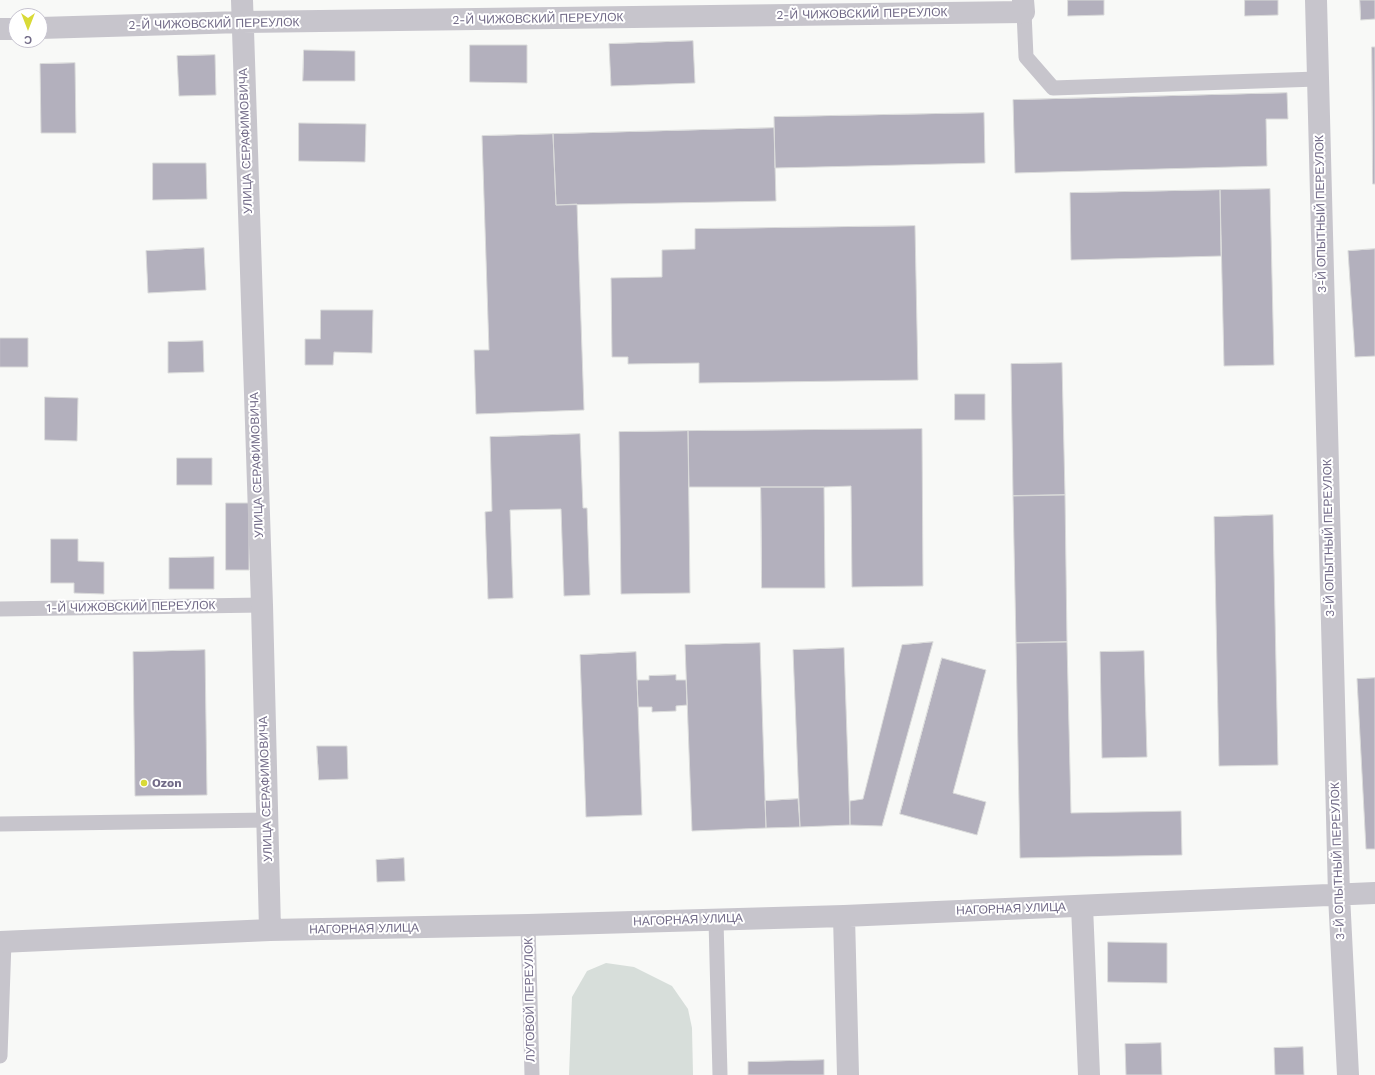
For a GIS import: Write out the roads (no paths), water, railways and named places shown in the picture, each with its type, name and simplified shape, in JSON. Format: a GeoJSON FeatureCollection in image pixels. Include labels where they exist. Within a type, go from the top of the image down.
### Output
{"type":"FeatureCollection","features":[{"type":"Feature","properties":{"kind":"street","name":"УЛИЦА СЕРАФИМОВИЧА"},"geometry":{"type":"LineString","coordinates":[[242,0],[262,605],[270,930]]}},
{"type":"Feature","properties":{"kind":"street","name":"3-Й ОПЫТНЫЙ ПЕРЕУЛОК"},"geometry":{"type":"LineString","coordinates":[[1316,0],[1338,895],[1348,1075]]}},
{"type":"Feature","properties":{"kind":"street","name":"2-Й ЧИЖОВСКИЙ ПЕРЕУЛОК"},"geometry":{"type":"LineString","coordinates":[[48,28],[242,22],[1023,6]]}},
{"type":"Feature","properties":{"kind":"street","name":"НАГОРНАЯ УЛИЦА"},"geometry":{"type":"LineString","coordinates":[[2,942],[270,930],[528,925],[844,916],[1375,893]]}},
{"type":"Feature","properties":{"kind":"street"},"geometry":{"type":"LineString","coordinates":[[1082,906],[1089,1075]]}},
{"type":"Feature","properties":{"kind":"street"},"geometry":{"type":"LineString","coordinates":[[844,916],[848,1075]]}},
{"type":"Feature","properties":{"kind":"lane"},"geometry":{"type":"LineString","coordinates":[[1023,6],[1026,57],[1053,88],[1318,79]]}},
{"type":"Feature","properties":{"kind":"lane","name":"1-Й ЧИЖОВСКИЙ ПЕРЕУЛОК"},"geometry":{"type":"LineString","coordinates":[[0,609],[262,605]]}},
{"type":"Feature","properties":{"kind":"lane"},"geometry":{"type":"LineString","coordinates":[[0,824],[267,820]]}},
{"type":"Feature","properties":{"kind":"lane"},"geometry":{"type":"LineString","coordinates":[[716,920],[720,1075]]}},
{"type":"Feature","properties":{"kind":"lane","name":"ЛУГОВОЙ ПЕРЕУЛОК"},"geometry":{"type":"LineString","coordinates":[[528,925],[532,1075]]}},
{"type":"Feature","properties":{"kind":"lane"},"geometry":{"type":"LineString","coordinates":[[0,1056],[2,942]]}},
{"type":"Feature","properties":{"kind":"place","name":"Ozon"},"geometry":{"type":"Point","coordinates":[144,783]}}]}
